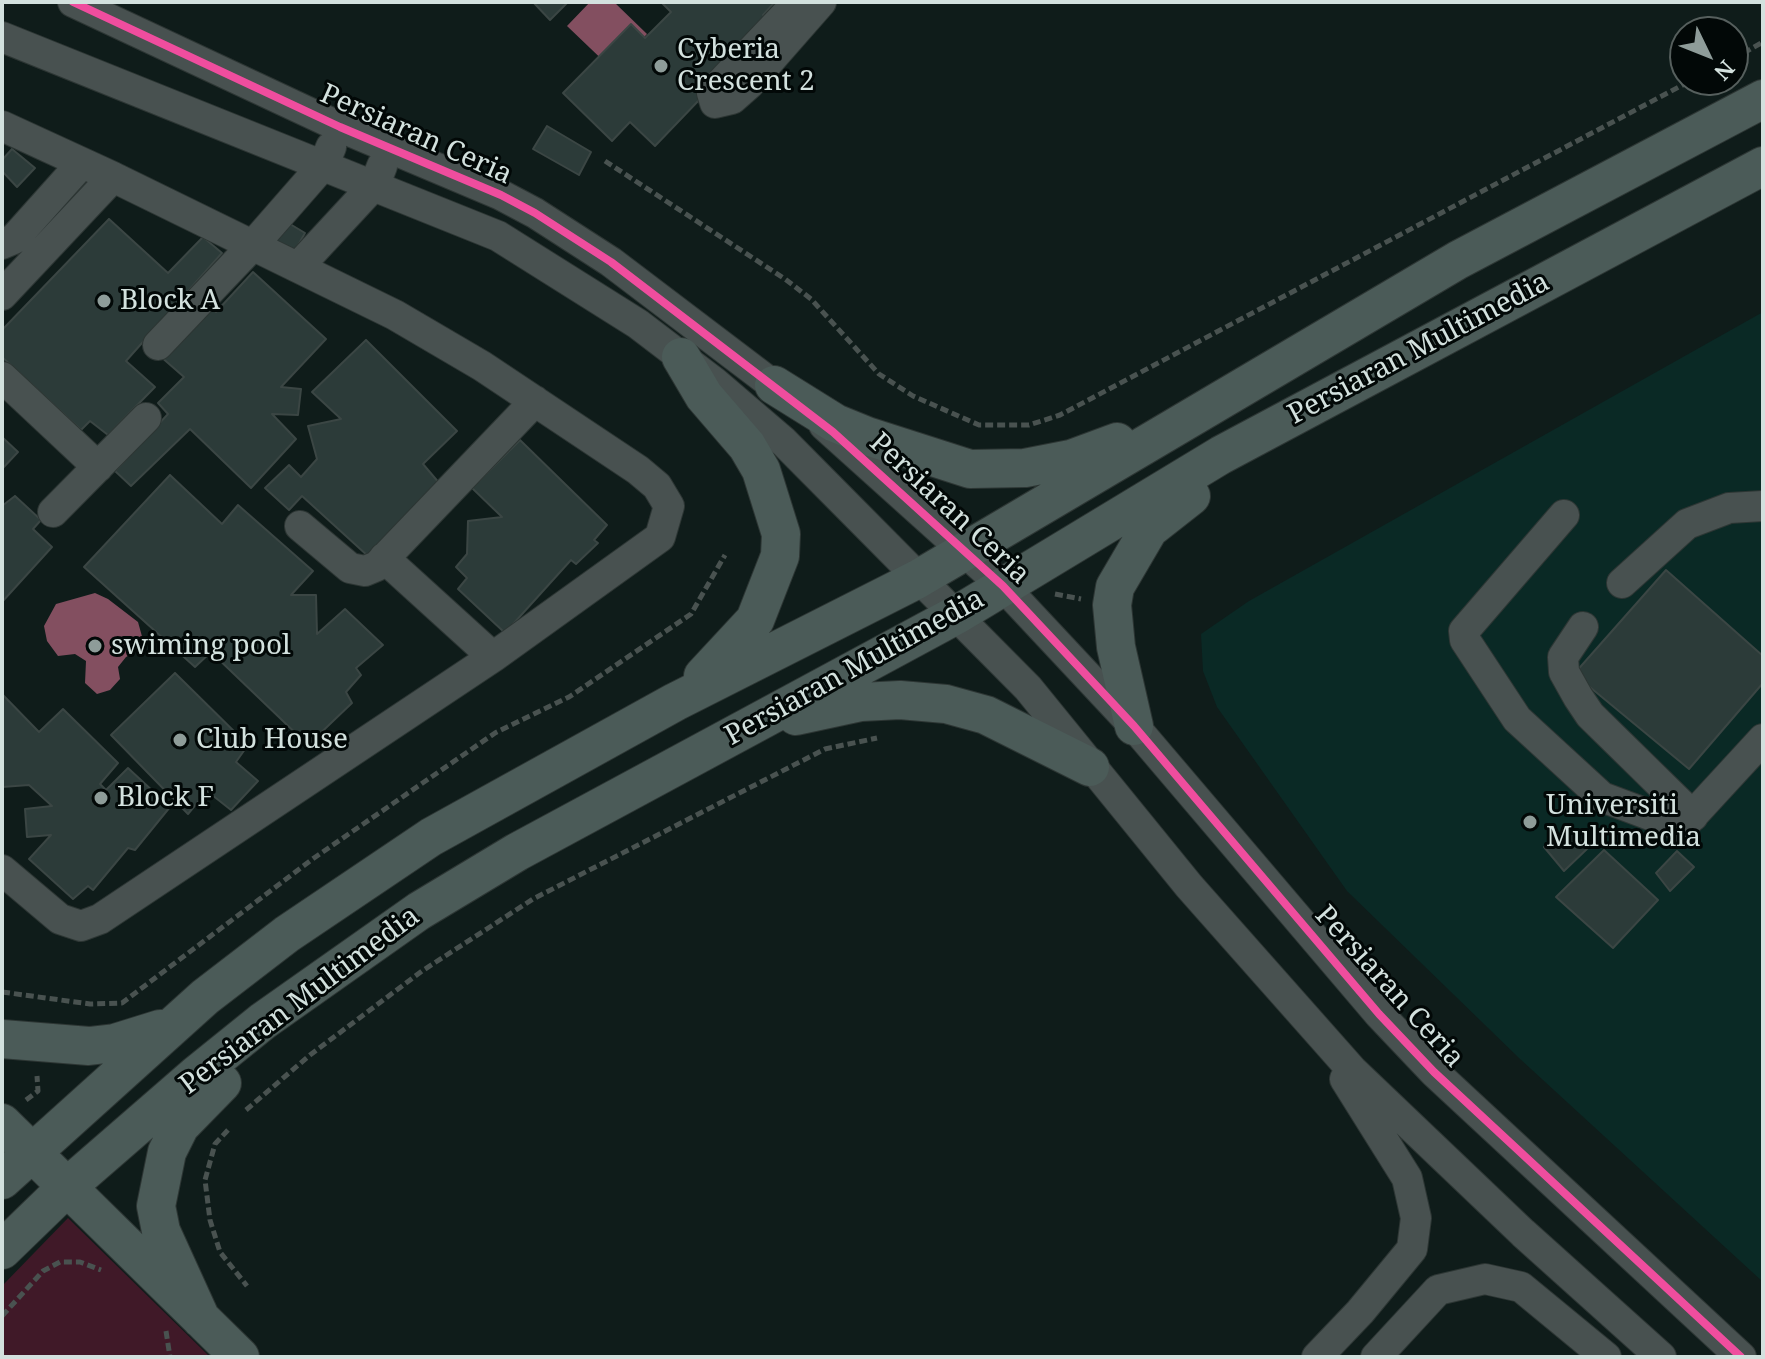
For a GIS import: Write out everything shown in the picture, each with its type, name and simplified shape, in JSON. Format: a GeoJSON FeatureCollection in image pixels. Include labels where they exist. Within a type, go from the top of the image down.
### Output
{"type":"FeatureCollection","features":[{"type":"Feature","properties":{"kind":"main road","name":"Persiaran Multimedia"},"geometry":{"type":"LineString","coordinates":[[2,1180],[173,1024],[287,934],[431,837],[675,702],[918,579],[1458,260],[1763,99]]}},
{"type":"Feature","properties":{"kind":"main road","name":"Persiaran Multimedia"},"geometry":{"type":"LineString","coordinates":[[2,1250],[67,1187],[263,1021],[419,911],[517,852],[958,614],[1221,455],[1329,395],[1763,166]]}},
{"type":"Feature","properties":{"kind":"main road"},"geometry":{"type":"LineString","coordinates":[[675,702],[729,652],[755,620],[780,556],[781,534],[761,470],[747,446],[704,396],[681,357]]}},
{"type":"Feature","properties":{"kind":"main road"},"geometry":{"type":"LineString","coordinates":[[774,385],[835,423],[867,436],[948,464],[998,469],[1025,468],[1071,459],[1254,380]]}},
{"type":"Feature","properties":{"kind":"main road"},"geometry":{"type":"LineString","coordinates":[[1134,726],[1121,679],[1112,605],[1115,587],[1130,556],[1149,529],[1216,475],[1329,395]]}},
{"type":"Feature","properties":{"kind":"main road"},"geometry":{"type":"LineString","coordinates":[[697,755],[780,720],[861,702],[900,700],[946,704],[986,715],[1090,767]]}},
{"type":"Feature","properties":{"kind":"main road"},"geometry":{"type":"LineString","coordinates":[[183,1324],[156,1206],[167,1152],[180,1126],[205,1097],[293,1022],[517,852]]}},
{"type":"Feature","properties":{"kind":"main road"},"geometry":{"type":"LineString","coordinates":[[2,1039],[89,1046],[144,1036],[173,1024]]}},
{"type":"Feature","properties":{"kind":"main road"},"geometry":{"type":"LineString","coordinates":[[2,1123],[67,1187],[183,1324],[240,1357]]}},
{"type":"Feature","properties":{"kind":"street","name":"Persiaran Ceria"},"geometry":{"type":"LineString","coordinates":[[73,2],[389,150],[501,195],[535,213],[611,262],[833,432],[1003,586],[1134,726],[1370,1003],[1434,1072],[1741,1357]]}},
{"type":"Feature","properties":{"kind":"street"},"geometry":{"type":"LineString","coordinates":[[798,2],[712,93],[715,103],[732,99],[749,84],[821,2]]}},
{"type":"Feature","properties":{"kind":"street"},"geometry":{"type":"LineString","coordinates":[[2,37],[375,184],[498,236],[589,291],[681,357],[784,442],[918,579],[958,614],[1028,688],[1090,767],[1293,1006],[1352,1070],[1523,1233],[1661,1357]]}},
{"type":"Feature","properties":{"kind":"street"},"geometry":{"type":"LineString","coordinates":[[2,126],[254,244],[395,315],[535,401],[638,470],[657,486],[669,506],[667,522],[660,537],[493,657],[100,919],[81,926],[60,919],[2,870]]}},
{"type":"Feature","properties":{"kind":"street"},"geometry":{"type":"LineString","coordinates":[[158,345],[254,244],[324,164],[340,127]]}},
{"type":"Feature","properties":{"kind":"street"},"geometry":{"type":"LineString","coordinates":[[299,266],[375,184],[389,150]]}},
{"type":"Feature","properties":{"kind":"street"},"geometry":{"type":"LineString","coordinates":[[2,244],[14,239],[82,163]]}},
{"type":"Feature","properties":{"kind":"street"},"geometry":{"type":"LineString","coordinates":[[2,295],[113,177]]}},
{"type":"Feature","properties":{"kind":"street"},"geometry":{"type":"LineString","coordinates":[[2,377],[98,467]]}},
{"type":"Feature","properties":{"kind":"street"},"geometry":{"type":"LineString","coordinates":[[300,526],[350,568],[365,571],[384,558],[535,401]]}},
{"type":"Feature","properties":{"kind":"street"},"geometry":{"type":"LineString","coordinates":[[53,512],[146,418]]}},
{"type":"Feature","properties":{"kind":"street"},"geometry":{"type":"LineString","coordinates":[[1622,583],[1687,524],[1729,508],[1763,506]]}},
{"type":"Feature","properties":{"kind":"street"},"geometry":{"type":"LineString","coordinates":[[1564,515],[1464,631],[1465,640],[1517,719],[1602,797],[1682,827],[1763,739]]}},
{"type":"Feature","properties":{"kind":"street"},"geometry":{"type":"LineString","coordinates":[[384,558],[493,657]]}},
{"type":"Feature","properties":{"kind":"street"},"geometry":{"type":"LineString","coordinates":[[1583,627],[1567,648],[1562,664],[1578,697],[1590,715],[1693,816]]}},
{"type":"Feature","properties":{"kind":"street"},"geometry":{"type":"LineString","coordinates":[[1293,1006],[1360,1100],[1407,1178],[1416,1218],[1412,1249],[1360,1312],[1317,1357]]}},
{"type":"Feature","properties":{"kind":"street"},"geometry":{"type":"LineString","coordinates":[[1376,1357],[1438,1290],[1485,1279],[1521,1287],[1606,1357]]}},
{"type":"Feature","properties":{"kind":"path"},"geometry":{"type":"LineString","coordinates":[[605,161],[785,279],[811,299],[879,374],[913,396],[979,425],[1029,425],[1060,415],[1669,92]]}},
{"type":"Feature","properties":{"kind":"path"},"geometry":{"type":"LineString","coordinates":[[2,992],[90,1004],[122,1003],[314,858],[495,733],[569,697],[691,614],[725,555]]}},
{"type":"Feature","properties":{"kind":"path"},"geometry":{"type":"LineString","coordinates":[[240,1117],[310,1055],[410,981],[533,899],[825,749],[890,735]]}},
{"type":"Feature","properties":{"kind":"path"},"geometry":{"type":"LineString","coordinates":[[232,1126],[215,1144],[205,1180],[210,1220],[220,1252],[247,1286]]}},
{"type":"Feature","properties":{"kind":"path"},"geometry":{"type":"LineString","coordinates":[[2,1316],[43,1271],[60,1262],[80,1262],[114,1278]]}},
{"type":"Feature","properties":{"kind":"path"},"geometry":{"type":"LineString","coordinates":[[170,1357],[183,1324]]}},
{"type":"Feature","properties":{"kind":"shaded area"},"geometry":{"type":"Polygon","coordinates":[[[590,2],[614,2],[647,34],[613,70],[567,26],[590,2]]]}},
{"type":"Feature","properties":{"kind":"shaded area","name":"Universiti Multimedia"},"geometry":{"type":"Polygon","coordinates":[[[1763,312],[1763,1282],[1519,1058],[1347,891],[1217,707],[1203,671],[1201,634],[1249,601],[1763,312]]]}},
{"type":"Feature","properties":{"kind":"shaded area","name":"swiming pool"},"geometry":{"type":"Polygon","coordinates":[[[95,593],[138,622],[143,640],[139,650],[126,657],[118,667],[120,679],[110,690],[97,694],[85,683],[86,661],[75,654],[58,656],[47,641],[44,626],[56,604],[95,593]]]}},
{"type":"Feature","properties":{"kind":"shaded area"},"geometry":{"type":"Polygon","coordinates":[[[68,1218],[210,1357],[2,1357],[2,1286],[68,1218]]]}},
{"type":"Feature","properties":{"kind":"building"},"geometry":{"type":"Polygon","coordinates":[[[533,2],[568,2],[550,20],[533,2]]]}},
{"type":"Feature","properties":{"kind":"building","name":"Cyberia Crescent 2"},"geometry":{"type":"Polygon","coordinates":[[[661,2],[775,2],[763,15],[772,24],[655,146],[630,122],[612,141],[563,93],[631,24],[645,38],[671,12],[661,2]]]}},
{"type":"Feature","properties":{"kind":"building"},"geometry":{"type":"Polygon","coordinates":[[[547,126],[591,152],[579,175],[533,149],[547,126]]]}},
{"type":"Feature","properties":{"kind":"building"},"geometry":{"type":"Polygon","coordinates":[[[12,149],[35,168],[17,187],[2,171],[2,160],[12,149]]]}},
{"type":"Feature","properties":{"kind":"building","name":"Block A"},"geometry":{"type":"Polygon","coordinates":[[[109,219],[168,273],[203,237],[222,253],[126,361],[155,387],[108,435],[90,421],[81,430],[2,357],[2,330],[109,219]]]}},
{"type":"Feature","properties":{"kind":"building"},"geometry":{"type":"Polygon","coordinates":[[[285,221],[305,233],[293,254],[273,240],[285,221]]]}},
{"type":"Feature","properties":{"kind":"building"},"geometry":{"type":"Polygon","coordinates":[[[253,272],[326,339],[281,387],[301,389],[298,415],[272,414],[296,439],[251,488],[190,429],[131,486],[115,471],[168,414],[158,403],[184,377],[160,356],[209,305],[216,312],[253,272]]]}},
{"type":"Feature","properties":{"kind":"building"},"geometry":{"type":"Polygon","coordinates":[[[366,340],[457,431],[423,464],[440,484],[369,557],[302,496],[289,510],[265,488],[289,465],[301,477],[317,459],[308,426],[341,419],[312,392],[366,340]]]}},
{"type":"Feature","properties":{"kind":"building"},"geometry":{"type":"Polygon","coordinates":[[[2,437],[18,452],[2,469],[2,437]]]}},
{"type":"Feature","properties":{"kind":"building"},"geometry":{"type":"Polygon","coordinates":[[[520,440],[607,525],[594,540],[598,543],[576,564],[571,560],[505,633],[458,589],[467,578],[456,567],[467,554],[468,521],[502,517],[472,488],[520,440]]]}},
{"type":"Feature","properties":{"kind":"building"},"geometry":{"type":"Polygon","coordinates":[[[170,475],[222,524],[238,505],[313,571],[291,595],[316,595],[317,634],[345,609],[383,645],[356,668],[361,675],[346,692],[352,703],[308,745],[211,652],[195,667],[84,567],[170,475]]]}},
{"type":"Feature","properties":{"kind":"building"},"geometry":{"type":"Polygon","coordinates":[[[15,496],[41,520],[33,529],[52,547],[2,602],[2,506],[15,496]]]}},
{"type":"Feature","properties":{"kind":"building"},"geometry":{"type":"Polygon","coordinates":[[[1666,570],[1763,656],[1763,683],[1689,769],[1574,674],[1666,570]]]}},
{"type":"Feature","properties":{"kind":"building","name":"Club House"},"geometry":{"type":"Polygon","coordinates":[[[175,673],[248,745],[236,762],[258,781],[231,810],[207,791],[188,814],[111,735],[175,673]]]}},
{"type":"Feature","properties":{"kind":"building","name":"Block F"},"geometry":{"type":"Polygon","coordinates":[[[2,694],[39,732],[63,709],[118,763],[100,784],[106,790],[128,768],[170,807],[135,850],[128,848],[93,890],[88,886],[73,899],[29,859],[51,835],[27,837],[25,809],[52,806],[29,785],[2,787],[2,694]]]}},
{"type":"Feature","properties":{"kind":"building"},"geometry":{"type":"Polygon","coordinates":[[[1569,828],[1588,848],[1564,871],[1544,847],[1569,828]]]}},
{"type":"Feature","properties":{"kind":"building"},"geometry":{"type":"Polygon","coordinates":[[[1604,850],[1658,900],[1613,948],[1556,897],[1604,850]]]}},
{"type":"Feature","properties":{"kind":"building"},"geometry":{"type":"Polygon","coordinates":[[[1677,851],[1694,867],[1670,891],[1656,873],[1677,851]]]}},
{"type":"Feature","properties":{"kind":"cycle path"},"geometry":{"type":"LineString","coordinates":[[73,2],[340,127],[501,195],[535,213],[611,262],[833,432],[1003,586],[1134,726],[1379,1014],[1434,1072],[1741,1357]]}},
{"type":"Feature","properties":{"kind":"place","name":"Cyberia Crescent 2"},"geometry":{"type":"Point","coordinates":[661,66]}},
{"type":"Feature","properties":{"kind":"place","name":"Block A"},"geometry":{"type":"Point","coordinates":[104,301]}},
{"type":"Feature","properties":{"kind":"place","name":"swiming pool"},"geometry":{"type":"Point","coordinates":[95,646]}},
{"type":"Feature","properties":{"kind":"place","name":"Club House"},"geometry":{"type":"Point","coordinates":[180,740]}},
{"type":"Feature","properties":{"kind":"place","name":"Block F"},"geometry":{"type":"Point","coordinates":[101,798]}},
{"type":"Feature","properties":{"kind":"place","name":"Universiti Multimedia"},"geometry":{"type":"Point","coordinates":[1530,822]}}]}
